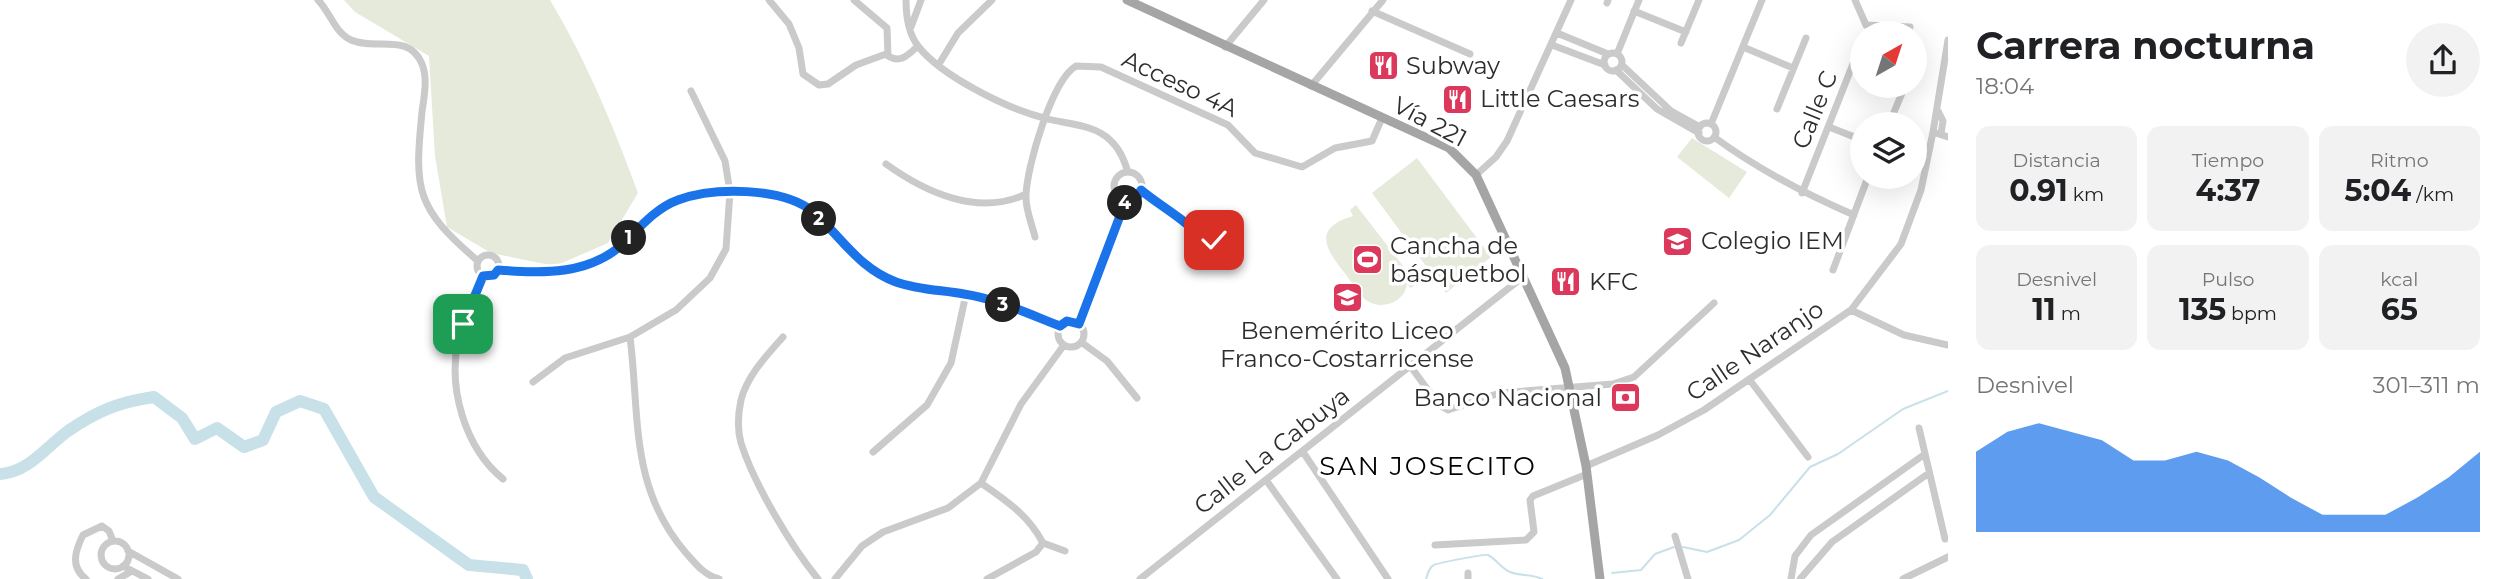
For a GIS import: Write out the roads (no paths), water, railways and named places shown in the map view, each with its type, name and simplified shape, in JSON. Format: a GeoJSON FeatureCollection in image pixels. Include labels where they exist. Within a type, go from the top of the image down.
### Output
{"type":"FeatureCollection","features":[{"type":"Feature","properties":{"kind":"main road","name":"Vía 221"},"geometry":{"type":"LineString","coordinates":[[1127,0],[1449,148],[1476,175],[1525,275],[1571,387],[1586,470],[1600,579]]}},
{"type":"Feature","properties":{"kind":"street"},"geometry":{"type":"LineString","coordinates":[[318,0],[327,9],[336,27],[349,40],[370,45],[399,44],[409,47],[423,65],[426,83],[417,171],[422,199],[446,234],[478,261],[478,271],[483,276]]}},
{"type":"Feature","properties":{"kind":"street"},"geometry":{"type":"LineString","coordinates":[[769,0],[789,24],[799,48],[803,74],[810,82],[828,84],[856,65],[886,54]]}},
{"type":"Feature","properties":{"kind":"street"},"geometry":{"type":"LineString","coordinates":[[854,0],[887,28],[886,54]]}},
{"type":"Feature","properties":{"kind":"street"},"geometry":{"type":"LineString","coordinates":[[906,0],[910,31],[918,46],[939,64],[985,96],[1018,111],[1094,130],[1109,138],[1120,151],[1128,172],[1139,178],[1141,190],[1137,197],[1126,200],[1118,196],[1114,187],[1116,178],[1128,172]]}},
{"type":"Feature","properties":{"kind":"street"},"geometry":{"type":"LineString","coordinates":[[910,31],[921,0]]}},
{"type":"Feature","properties":{"kind":"street"},"geometry":{"type":"LineString","coordinates":[[939,64],[958,33],[992,0]]}},
{"type":"Feature","properties":{"kind":"street"},"geometry":{"type":"LineString","coordinates":[[1225,47],[1264,0]]}},
{"type":"Feature","properties":{"kind":"street"},"geometry":{"type":"LineString","coordinates":[[1311,86],[1383,0]]}},
{"type":"Feature","properties":{"kind":"street"},"geometry":{"type":"LineString","coordinates":[[1476,175],[1496,157],[1507,141],[1571,0]]}},
{"type":"Feature","properties":{"kind":"street"},"geometry":{"type":"LineString","coordinates":[[1605,65],[1639,0]]}},
{"type":"Feature","properties":{"kind":"street"},"geometry":{"type":"LineString","coordinates":[[1681,43],[1699,0]]}},
{"type":"Feature","properties":{"kind":"street"},"geometry":{"type":"LineString","coordinates":[[1699,130],[1711,124],[1762,0]]}},
{"type":"Feature","properties":{"kind":"street"},"geometry":{"type":"LineString","coordinates":[[1855,0],[1865,21]]}},
{"type":"Feature","properties":{"kind":"street"},"geometry":{"type":"LineString","coordinates":[[1372,11],[1470,54]]}},
{"type":"Feature","properties":{"kind":"street"},"geometry":{"type":"LineString","coordinates":[[1634,11],[1686,32]]}},
{"type":"Feature","properties":{"kind":"street"},"geometry":{"type":"LineString","coordinates":[[1557,33],[1613,54],[1619,67],[1657,109],[1699,130],[1707,141],[1714,137],[1716,131],[1711,124]]}},
{"type":"Feature","properties":{"kind":"street"},"geometry":{"type":"LineString","coordinates":[[1777,109],[1806,37]]}},
{"type":"Feature","properties":{"kind":"street"},"geometry":{"type":"LineString","coordinates":[[1851,310],[1901,244],[1921,190],[1941,134],[1943,121],[1938,111],[1948,40]]}},
{"type":"Feature","properties":{"kind":"street"},"geometry":{"type":"LineString","coordinates":[[1552,45],[1605,65],[1610,70],[1619,67]]}},
{"type":"Feature","properties":{"kind":"street"},"geometry":{"type":"LineString","coordinates":[[886,54],[895,60],[905,58],[918,46]]}},
{"type":"Feature","properties":{"kind":"street"},"geometry":{"type":"LineString","coordinates":[[1743,47],[1793,68]]}},
{"type":"Feature","properties":{"kind":"street","name":"Acceso 4A"},"geometry":{"type":"LineString","coordinates":[[1044,119],[1058,83],[1068,71],[1087,64],[1101,67],[1228,125],[1255,153],[1265,158],[1302,167],[1335,148],[1367,144],[1376,135],[1382,118]]}},
{"type":"Feature","properties":{"kind":"street","name":"Calle C"},"geometry":{"type":"LineString","coordinates":[[1802,193],[1850,72]]}},
{"type":"Feature","properties":{"kind":"street"},"geometry":{"type":"LineString","coordinates":[[533,382],[565,358],[630,337],[676,310],[710,278],[726,249],[730,192],[725,161],[691,91]]}},
{"type":"Feature","properties":{"kind":"street"},"geometry":{"type":"LineString","coordinates":[[1938,111],[1948,115]]}},
{"type":"Feature","properties":{"kind":"street"},"geometry":{"type":"LineString","coordinates":[[1035,237],[1026,194],[1044,119]]}},
{"type":"Feature","properties":{"kind":"street"},"geometry":{"type":"LineString","coordinates":[[1829,127],[1850,135]]}},
{"type":"Feature","properties":{"kind":"street"},"geometry":{"type":"LineString","coordinates":[[1714,137],[1752,165],[1802,193],[1854,215]]}},
{"type":"Feature","properties":{"kind":"street"},"geometry":{"type":"LineString","coordinates":[[886,164],[912,183],[938,195],[965,201],[1006,199],[1026,194]]}},
{"type":"Feature","properties":{"kind":"street"},"geometry":{"type":"LineString","coordinates":[[1833,270],[1864,189]]}},
{"type":"Feature","properties":{"kind":"street"},"geometry":{"type":"LineString","coordinates":[[1141,190],[1182,223],[1197,230]]}},
{"type":"Feature","properties":{"kind":"street"},"geometry":{"type":"LineString","coordinates":[[498,270],[547,273],[584,267],[621,246],[652,215],[678,200],[730,192],[773,194],[795,201],[811,211],[856,258],[874,272],[920,289],[966,294],[1015,308],[1060,326]]}},
{"type":"Feature","properties":{"kind":"street"},"geometry":{"type":"LineString","coordinates":[[1064,345],[1075,346],[1081,342],[1084,334],[1079,324],[1126,200]]}},
{"type":"Feature","properties":{"kind":"street"},"geometry":{"type":"LineString","coordinates":[[478,261],[486,255],[494,256],[498,270]]}},
{"type":"Feature","properties":{"kind":"street"},"geometry":{"type":"LineString","coordinates":[[483,276],[494,275],[498,270]]}},
{"type":"Feature","properties":{"kind":"street","name":"Calle La Cabuya"},"geometry":{"type":"LineString","coordinates":[[1140,579],[1525,275]]}},
{"type":"Feature","properties":{"kind":"street"},"geometry":{"type":"LineString","coordinates":[[483,276],[458,340],[456,375],[468,434],[483,460],[503,479]]}},
{"type":"Feature","properties":{"kind":"street"},"geometry":{"type":"LineString","coordinates":[[873,452],[928,405],[951,363],[966,294]]}},
{"type":"Feature","properties":{"kind":"street"},"geometry":{"type":"LineString","coordinates":[[1411,367],[1439,405],[1448,410],[1500,393],[1613,384],[1634,377],[1714,303]]}},
{"type":"Feature","properties":{"kind":"street","name":"Calle Naranjo"},"geometry":{"type":"LineString","coordinates":[[1436,545],[1526,540],[1534,533],[1530,500],[1533,496],[1684,422],[1851,310],[1904,335],[1948,345]]}},
{"type":"Feature","properties":{"kind":"street"},"geometry":{"type":"LineString","coordinates":[[1064,345],[1058,334],[1060,326],[1067,321],[1079,324]]}},
{"type":"Feature","properties":{"kind":"street"},"geometry":{"type":"LineString","coordinates":[[630,337],[638,450],[646,483],[679,545],[705,574],[719,579]]}},
{"type":"Feature","properties":{"kind":"street"},"geometry":{"type":"LineString","coordinates":[[783,337],[758,367],[742,397],[738,422],[741,443],[772,509],[798,555],[818,579]]}},
{"type":"Feature","properties":{"kind":"street"},"geometry":{"type":"LineString","coordinates":[[1081,342],[1107,361],[1137,398]]}},
{"type":"Feature","properties":{"kind":"street"},"geometry":{"type":"LineString","coordinates":[[835,579],[862,546],[948,508],[981,484],[1021,404],[1064,345]]}},
{"type":"Feature","properties":{"kind":"street"},"geometry":{"type":"LineString","coordinates":[[1749,379],[1808,457]]}},
{"type":"Feature","properties":{"kind":"street"},"geometry":{"type":"LineString","coordinates":[[1919,428],[1945,539]]}},
{"type":"Feature","properties":{"kind":"street"},"geometry":{"type":"LineString","coordinates":[[1303,452],[1388,579]]}},
{"type":"Feature","properties":{"kind":"street"},"geometry":{"type":"LineString","coordinates":[[1795,579],[1800,547],[1831,521],[1925,454]]}},
{"type":"Feature","properties":{"kind":"street"},"geometry":{"type":"LineString","coordinates":[[1795,579],[1821,551],[1841,535],[1929,474]]}},
{"type":"Feature","properties":{"kind":"street"},"geometry":{"type":"LineString","coordinates":[[1266,480],[1337,579]]}},
{"type":"Feature","properties":{"kind":"street"},"geometry":{"type":"LineString","coordinates":[[981,484],[1016,507],[1033,524],[1043,543],[1065,551]]}},
{"type":"Feature","properties":{"kind":"street"},"geometry":{"type":"LineString","coordinates":[[1879,488],[1887,502]]}},
{"type":"Feature","properties":{"kind":"street"},"geometry":{"type":"LineString","coordinates":[[1831,521],[1841,535]]}},
{"type":"Feature","properties":{"kind":"street"},"geometry":{"type":"LineString","coordinates":[[86,579],[80,575],[75,559],[83,535],[102,526],[109,531],[113,541]]}},
{"type":"Feature","properties":{"kind":"street"},"geometry":{"type":"LineString","coordinates":[[1675,536],[1688,579]]}},
{"type":"Feature","properties":{"kind":"street"},"geometry":{"type":"LineString","coordinates":[[148,579],[123,566],[111,568],[102,560],[103,548],[113,541],[121,542],[128,551],[178,579]]}},
{"type":"Feature","properties":{"kind":"street"},"geometry":{"type":"LineString","coordinates":[[987,579],[1036,552],[1043,543]]}},
{"type":"Feature","properties":{"kind":"street"},"geometry":{"type":"LineString","coordinates":[[123,566],[128,559],[128,551]]}},
{"type":"Feature","properties":{"kind":"street"},"geometry":{"type":"LineString","coordinates":[[1903,579],[1948,557]]}},
{"type":"Feature","properties":{"kind":"street"},"geometry":{"type":"LineString","coordinates":[[118,579],[132,570]]}},
{"type":"Feature","properties":{"kind":"waterway"},"geometry":{"type":"LineString","coordinates":[[1683,547],[1707,552],[1739,540],[1770,515],[1810,467],[1838,454],[1903,409],[1948,391]]}},
{"type":"Feature","properties":{"kind":"waterway"},"geometry":{"type":"LineString","coordinates":[[0,474],[28,464],[68,431],[89,418],[130,402],[154,397],[182,418],[195,439],[217,428],[244,447],[263,440],[276,412],[300,401],[324,409],[374,497],[469,565],[523,570],[527,579]]}},
{"type":"Feature","properties":{"kind":"waterway"},"geometry":{"type":"LineString","coordinates":[[1612,573],[1641,570],[1655,554],[1674,547]]}},
{"type":"Feature","properties":{"kind":"waterway"},"geometry":{"type":"LineString","coordinates":[[1426,579],[1429,569],[1434,565],[1488,555],[1510,572],[1542,579]]}},
{"type":"Feature","properties":{"kind":"place","name":"Subway"},"geometry":{"type":"Point","coordinates":[1383,66]}},
{"type":"Feature","properties":{"kind":"place","name":"Little Caesars"},"geometry":{"type":"Point","coordinates":[1457,99]}},
{"type":"Feature","properties":{"kind":"place","name":"Colegio IEM"},"geometry":{"type":"Point","coordinates":[1678,241]}},
{"type":"Feature","properties":{"kind":"place","name":"Cancha de básquetbol"},"geometry":{"type":"Point","coordinates":[1367,260]}},
{"type":"Feature","properties":{"kind":"place","name":"KFC"},"geometry":{"type":"Point","coordinates":[1566,282]}},
{"type":"Feature","properties":{"kind":"place","name":"Benemérito Liceo Franco-Costarricense"},"geometry":{"type":"Point","coordinates":[1347,297]}},
{"type":"Feature","properties":{"kind":"place","name":"Banco Nacional"},"geometry":{"type":"Point","coordinates":[1625,398]}},
{"type":"Feature","properties":{"kind":"district","name":"SAN JOSECITO"},"geometry":{"type":"Point","coordinates":[1428,466]}}]}
